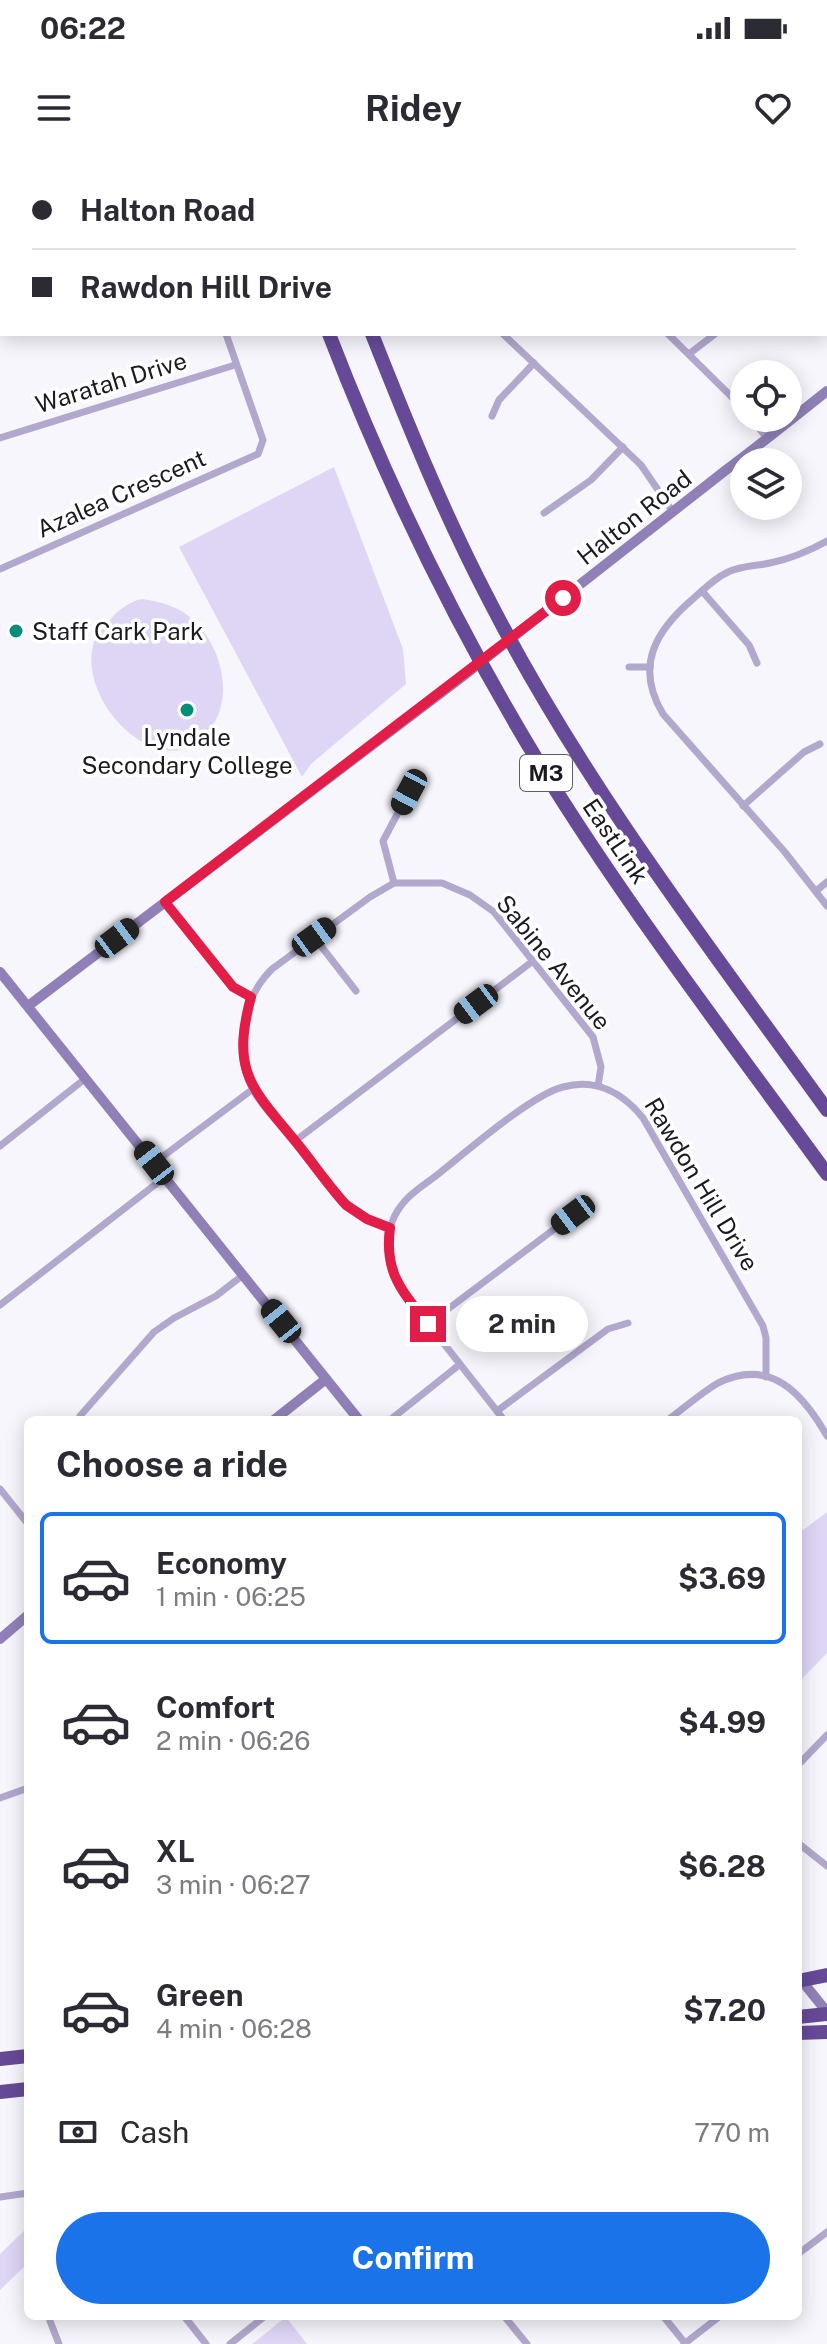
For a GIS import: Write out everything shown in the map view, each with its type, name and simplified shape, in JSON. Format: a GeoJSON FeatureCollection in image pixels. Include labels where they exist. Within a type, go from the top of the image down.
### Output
{"type":"FeatureCollection","features":[{"type":"Feature","properties":{"kind":"highway","name":"EastLink"},"geometry":{"type":"LineString","coordinates":[[330,336],[411,526],[513,720],[611,874],[827,1174]]}},
{"type":"Feature","properties":{"kind":"highway","name":"EastLink"},"geometry":{"type":"LineString","coordinates":[[373,336],[418,452],[447,516],[490,603],[534,680],[633,838],[827,1110]]}},
{"type":"Feature","properties":{"kind":"highway"},"geometry":{"type":"LineString","coordinates":[[802,1979],[827,1975]]}},
{"type":"Feature","properties":{"kind":"highway"},"geometry":{"type":"LineString","coordinates":[[802,1980],[827,1982]]}},
{"type":"Feature","properties":{"kind":"highway"},"geometry":{"type":"LineString","coordinates":[[802,2016],[827,2013]]}},
{"type":"Feature","properties":{"kind":"highway"},"geometry":{"type":"LineString","coordinates":[[803,2032],[827,2032]]}},
{"type":"Feature","properties":{"kind":"highway"},"geometry":{"type":"LineString","coordinates":[[0,2059],[24,2056]]}},
{"type":"Feature","properties":{"kind":"highway"},"geometry":{"type":"LineString","coordinates":[[0,2092],[24,2089]]}},
{"type":"Feature","properties":{"kind":"main road","name":"Halton Road"},"geometry":{"type":"LineString","coordinates":[[28,1006],[462,677],[731,466],[751,454],[764,435],[783,429],[827,391]]}},
{"type":"Feature","properties":{"kind":"main road"},"geometry":{"type":"LineString","coordinates":[[2,978],[28,1006],[356,1416]]}},
{"type":"Feature","properties":{"kind":"main road"},"geometry":{"type":"LineString","coordinates":[[279,1416],[326,1379]]}},
{"type":"Feature","properties":{"kind":"main road"},"geometry":{"type":"LineString","coordinates":[[0,1638],[24,1618]]}},
{"type":"Feature","properties":{"kind":"main road"},"geometry":{"type":"LineString","coordinates":[[802,1985],[827,2013]]}},
{"type":"Feature","properties":{"kind":"street"},"geometry":{"type":"LineString","coordinates":[[227,336],[235,365]]}},
{"type":"Feature","properties":{"kind":"street"},"geometry":{"type":"LineString","coordinates":[[505,336],[641,465],[673,512]]}},
{"type":"Feature","properties":{"kind":"street"},"geometry":{"type":"LineString","coordinates":[[670,336],[730,395]]}},
{"type":"Feature","properties":{"kind":"street"},"geometry":{"type":"LineString","coordinates":[[689,354],[712,336]]}},
{"type":"Feature","properties":{"kind":"street"},"geometry":{"type":"LineString","coordinates":[[492,416],[499,400],[534,363]]}},
{"type":"Feature","properties":{"kind":"street","name":"Waratah Drive"},"geometry":{"type":"LineString","coordinates":[[0,438],[235,365]]}},
{"type":"Feature","properties":{"kind":"street","name":"Azalea Crescent"},"geometry":{"type":"LineString","coordinates":[[0,569],[258,454],[263,440],[235,365]]}},
{"type":"Feature","properties":{"kind":"street"},"geometry":{"type":"LineString","coordinates":[[544,513],[591,480],[623,447]]}},
{"type":"Feature","properties":{"kind":"street"},"geometry":{"type":"LineString","coordinates":[[827,541],[792,557],[731,570],[717,578],[664,626],[654,646],[650,667],[652,691],[663,714],[827,906]]}},
{"type":"Feature","properties":{"kind":"street"},"geometry":{"type":"LineString","coordinates":[[702,591],[749,645],[757,663]]}},
{"type":"Feature","properties":{"kind":"street"},"geometry":{"type":"LineString","coordinates":[[629,667],[650,667]]}},
{"type":"Feature","properties":{"kind":"street"},"geometry":{"type":"LineString","coordinates":[[743,806],[804,752],[820,744]]}},
{"type":"Feature","properties":{"kind":"street"},"geometry":{"type":"LineString","coordinates":[[390,1228],[367,1219],[346,1205],[253,1089],[244,1059],[243,1029],[251,997],[272,969],[394,883],[383,841],[409,792]]}},
{"type":"Feature","properties":{"kind":"street"},"geometry":{"type":"LineString","coordinates":[[816,891],[827,882]]}},
{"type":"Feature","properties":{"kind":"street","name":"Sabine Avenue"},"geometry":{"type":"LineString","coordinates":[[394,883],[442,883],[470,895],[494,912],[593,1037],[601,1067],[598,1086]]}},
{"type":"Feature","properties":{"kind":"street"},"geometry":{"type":"LineString","coordinates":[[165,902],[233,987],[251,997]]}},
{"type":"Feature","properties":{"kind":"street"},"geometry":{"type":"LineString","coordinates":[[314,937],[356,991]]}},
{"type":"Feature","properties":{"kind":"street"},"geometry":{"type":"LineString","coordinates":[[295,1141],[533,961]]}},
{"type":"Feature","properties":{"kind":"street"},"geometry":{"type":"LineString","coordinates":[[0,1146],[86,1078]]}},
{"type":"Feature","properties":{"kind":"street"},"geometry":{"type":"LineString","coordinates":[[501,1416],[400,1288],[391,1271],[387,1250],[390,1228],[405,1201],[543,1094],[572,1085],[598,1086]]}},
{"type":"Feature","properties":{"kind":"street","name":"Rawdon Hill Drive"},"geometry":{"type":"LineString","coordinates":[[598,1086],[625,1098],[643,1118],[763,1326],[766,1377]]}},
{"type":"Feature","properties":{"kind":"street"},"geometry":{"type":"LineString","coordinates":[[154,1163],[253,1089]]}},
{"type":"Feature","properties":{"kind":"street"},"geometry":{"type":"LineString","coordinates":[[0,1305],[165,1177]]}},
{"type":"Feature","properties":{"kind":"street"},"geometry":{"type":"LineString","coordinates":[[428,1324],[573,1215]]}},
{"type":"Feature","properties":{"kind":"street"},"geometry":{"type":"LineString","coordinates":[[80,1416],[154,1332],[216,1296],[243,1275]]}},
{"type":"Feature","properties":{"kind":"street"},"geometry":{"type":"LineString","coordinates":[[497,1411],[608,1329],[628,1323]]}},
{"type":"Feature","properties":{"kind":"street"},"geometry":{"type":"LineString","coordinates":[[395,1416],[459,1365]]}},
{"type":"Feature","properties":{"kind":"street"},"geometry":{"type":"LineString","coordinates":[[674,1416],[718,1384],[742,1376],[766,1377],[779,1381],[803,1398],[827,1436]]}},
{"type":"Feature","properties":{"kind":"street"},"geometry":{"type":"LineString","coordinates":[[0,1489],[24,1519]]}},
{"type":"Feature","properties":{"kind":"street"},"geometry":{"type":"LineString","coordinates":[[802,1761],[827,1735]]}},
{"type":"Feature","properties":{"kind":"street"},"geometry":{"type":"LineString","coordinates":[[0,1798],[24,1789]]}},
{"type":"Feature","properties":{"kind":"street"},"geometry":{"type":"LineString","coordinates":[[802,1846],[827,1866]]}},
{"type":"Feature","properties":{"kind":"street"},"geometry":{"type":"LineString","coordinates":[[0,2197],[24,2194]]}},
{"type":"Feature","properties":{"kind":"street"},"geometry":{"type":"LineString","coordinates":[[802,2251],[827,2232]]}},
{"type":"Feature","properties":{"kind":"street"},"geometry":{"type":"LineString","coordinates":[[187,2320],[206,2344]]}},
{"type":"Feature","properties":{"kind":"street"},"geometry":{"type":"LineString","coordinates":[[230,2344],[260,2320]]}},
{"type":"Feature","properties":{"kind":"street"},"geometry":{"type":"LineString","coordinates":[[507,2320],[527,2344]]}},
{"type":"Feature","properties":{"kind":"street"},"geometry":{"type":"LineString","coordinates":[[666,2320],[684,2344],[715,2320]]}},
{"type":"Feature","properties":{"kind":"street"},"geometry":{"type":"LineString","coordinates":[[50,2321],[59,2344]]}},
{"type":"Feature","properties":{"kind":"shaded area"},"geometry":{"type":"Polygon","coordinates":[[[334,467],[403,649],[406,684],[311,764],[302,777],[179,547],[334,467]]]}},
{"type":"Feature","properties":{"kind":"shaded area"},"geometry":{"type":"Polygon","coordinates":[[[142,599],[173,607],[195,622],[213,648],[223,679],[220,710],[213,725],[195,744],[173,751],[151,746],[130,733],[112,714],[98,691],[92,666],[94,642],[98,634],[119,610],[142,599]]]}},
{"type":"Feature","properties":{"kind":"shaded area"},"geometry":{"type":"Polygon","coordinates":[[[827,1512],[827,1653],[802,1679],[802,1531],[827,1512]]]}},
{"type":"Feature","properties":{"kind":"shaded area"},"geometry":{"type":"Polygon","coordinates":[[[24,2231],[24,2267],[0,2290],[0,2254],[24,2231]]]}},
{"type":"Feature","properties":{"kind":"shaded area"},"geometry":{"type":"Polygon","coordinates":[[[282,2320],[288,2320],[307,2344],[252,2344],[282,2320]]]}},
{"type":"Feature","properties":{"kind":"place","name":"Staff Cark Park"},"geometry":{"type":"Point","coordinates":[16,631]}},
{"type":"Feature","properties":{"kind":"place","name":"Lyndale Secondary College"},"geometry":{"type":"Point","coordinates":[187,710]}},
{"type":"Feature","properties":{"kind":"route"},"geometry":{"type":"LineString","coordinates":[[428,1324],[391,1271],[387,1250],[390,1228],[367,1219],[346,1205],[253,1089],[244,1059],[243,1029],[251,997],[233,987],[165,902],[563,598]]}}]}
